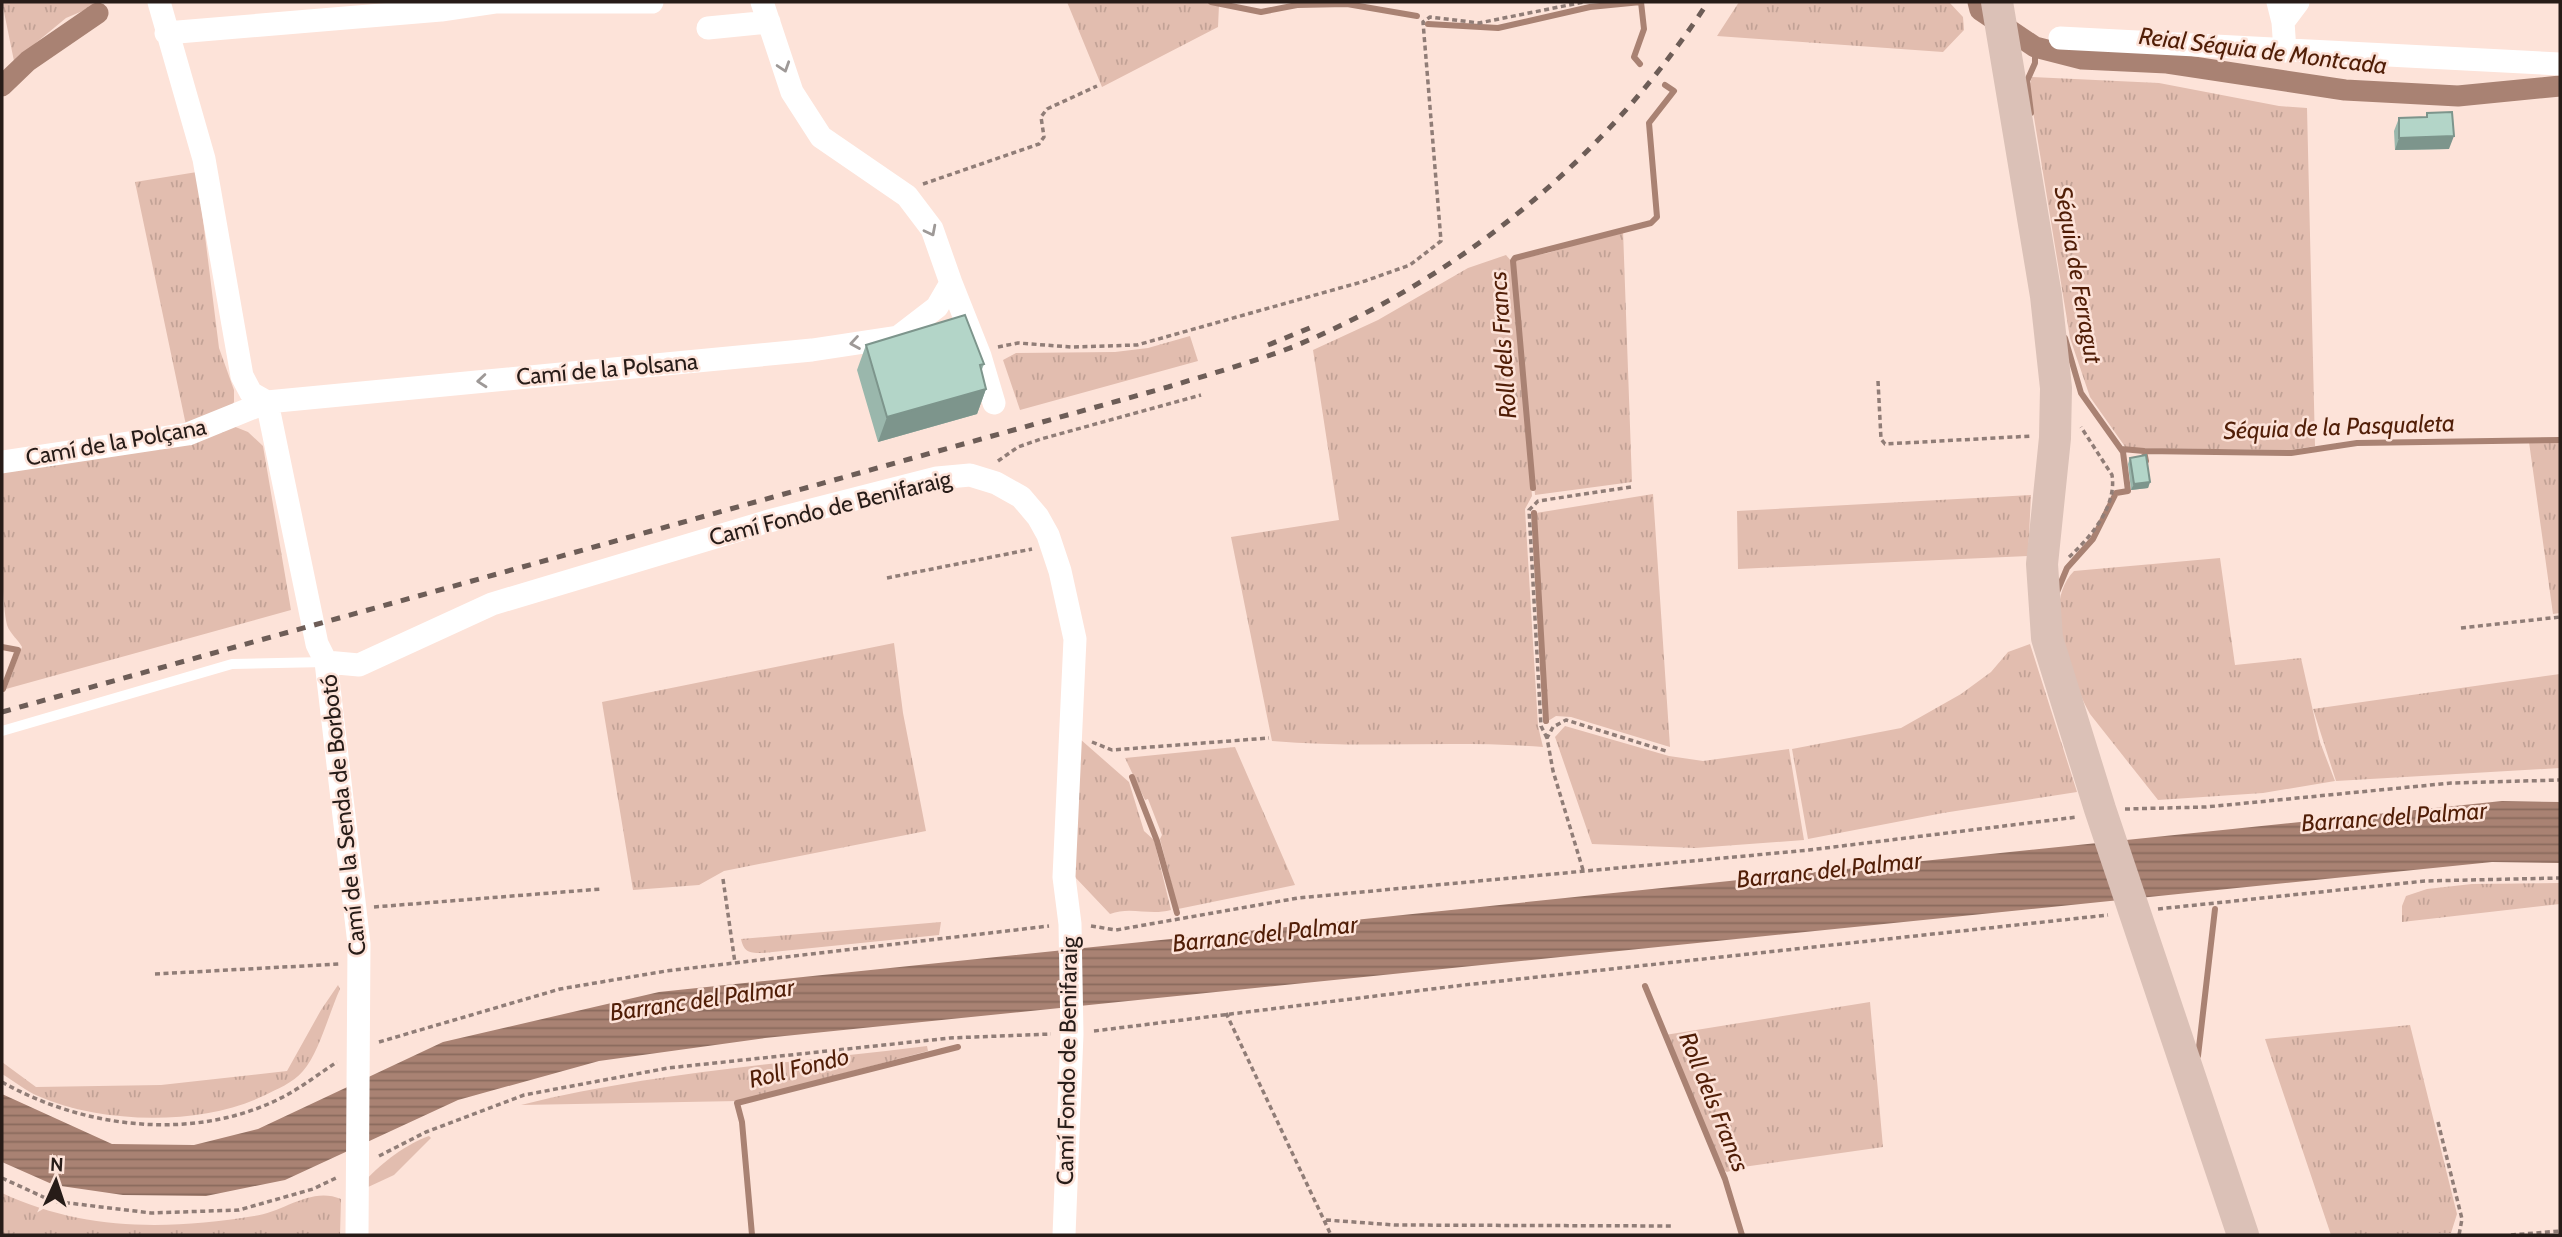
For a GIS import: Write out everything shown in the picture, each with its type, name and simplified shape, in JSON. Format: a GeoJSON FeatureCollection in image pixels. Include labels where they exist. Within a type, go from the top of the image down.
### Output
{"type":"FeatureCollection","features":[{"type":"Feature","properties":{"kind":"street"},"geometry":{"type":"LineString","coordinates":[[159,2],[204,159],[242,376],[251,393],[267,402]]}},
{"type":"Feature","properties":{"kind":"street"},"geometry":{"type":"LineString","coordinates":[[166,33],[441,10],[495,2],[652,2]]}},
{"type":"Feature","properties":{"kind":"street"},"geometry":{"type":"LineString","coordinates":[[2285,51],[2281,12],[2298,2]]}},
{"type":"Feature","properties":{"kind":"street"},"geometry":{"type":"LineString","coordinates":[[1998,6],[2048,307],[2056,388],[2067,431],[2042,577],[2047,638],[2100,809],[2244,1235]]}},
{"type":"Feature","properties":{"kind":"street"},"geometry":{"type":"LineString","coordinates":[[708,28],[766,12],[792,92],[821,137],[907,196],[932,229],[980,356],[994,403]]}},
{"type":"Feature","properties":{"kind":"street"},"geometry":{"type":"LineString","coordinates":[[2060,38],[2560,64]]}},
{"type":"Feature","properties":{"kind":"street","name":"Camí de la Polsana"},"geometry":{"type":"LineString","coordinates":[[267,402],[812,350],[898,337],[937,307],[951,283]]}},
{"type":"Feature","properties":{"kind":"street","name":"Camí de la Polçana"},"geometry":{"type":"LineString","coordinates":[[2,462],[188,434],[267,402]]}},
{"type":"Feature","properties":{"kind":"street","name":"Camí de la Senda de Borbotó"},"geometry":{"type":"LineString","coordinates":[[267,402],[317,644],[326,662],[355,908],[359,962],[357,1235]]}},
{"type":"Feature","properties":{"kind":"street","name":"Camí Fondo de Benifaraig"},"geometry":{"type":"LineString","coordinates":[[326,662],[359,665],[492,604],[769,521],[937,478],[970,475],[1021,497],[1038,517],[1051,544],[1067,595],[1075,639],[1064,877],[1070,923],[1072,1034],[1064,1235]]}},
{"type":"Feature","properties":{"kind":"lane"},"geometry":{"type":"LineString","coordinates":[[2,731],[232,664],[326,662]]}},
{"type":"Feature","properties":{"kind":"path"},"geometry":{"type":"LineString","coordinates":[[980,356],[995,347],[1018,343],[1072,347],[1137,345],[1340,288],[1410,265],[1441,241],[1423,22],[1430,17],[1479,23],[1584,2]]}},
{"type":"Feature","properties":{"kind":"path"},"geometry":{"type":"LineString","coordinates":[[907,196],[933,179],[1039,144],[1044,137],[1041,117],[1047,108],[1097,86]]}},
{"type":"Feature","properties":{"kind":"path"},"geometry":{"type":"LineString","coordinates":[[1878,381],[1881,439],[1885,444],[2067,431],[2112,475],[2109,501],[2090,538],[2042,577]]}},
{"type":"Feature","properties":{"kind":"path"},"geometry":{"type":"LineString","coordinates":[[985,480],[1003,456],[1018,447],[1201,395]]}},
{"type":"Feature","properties":{"kind":"path"},"geometry":{"type":"LineString","coordinates":[[1583,870],[1541,726],[1529,510],[1538,501],[1631,487]]}},
{"type":"Feature","properties":{"kind":"path"},"geometry":{"type":"LineString","coordinates":[[887,579],[1051,544]]}},
{"type":"Feature","properties":{"kind":"path"},"geometry":{"type":"LineString","coordinates":[[2461,628],[2560,617]]}},
{"type":"Feature","properties":{"kind":"path"},"geometry":{"type":"LineString","coordinates":[[1546,738],[1553,727],[1566,720],[1666,751]]}},
{"type":"Feature","properties":{"kind":"path"},"geometry":{"type":"LineString","coordinates":[[1072,723],[1097,746],[1112,751],[1269,738]]}},
{"type":"Feature","properties":{"kind":"path"},"geometry":{"type":"LineString","coordinates":[[2,1082],[36,1101],[86,1116],[143,1125],[188,1124],[231,1117],[283,1097],[359,1048],[560,989],[735,963],[1070,923],[1116,930],[1298,898],[1809,850],[2068,820],[2100,809],[2206,807],[2451,783],[2560,780]]}},
{"type":"Feature","properties":{"kind":"path"},"geometry":{"type":"LineString","coordinates":[[2,1178],[52,1201],[150,1213],[239,1210],[313,1189],[426,1132],[524,1095],[668,1068],[950,1038],[1072,1034],[1226,1013],[2425,881],[2560,878]]}},
{"type":"Feature","properties":{"kind":"path"},"geometry":{"type":"LineString","coordinates":[[723,880],[735,963]]}},
{"type":"Feature","properties":{"kind":"path"},"geometry":{"type":"LineString","coordinates":[[355,908],[601,889]]}},
{"type":"Feature","properties":{"kind":"path"},"geometry":{"type":"LineString","coordinates":[[155,974],[359,962]]}},
{"type":"Feature","properties":{"kind":"path"},"geometry":{"type":"LineString","coordinates":[[1226,1013],[1331,1235]]}},
{"type":"Feature","properties":{"kind":"path"},"geometry":{"type":"LineString","coordinates":[[2438,1122],[2462,1219],[2459,1235]]}},
{"type":"Feature","properties":{"kind":"path"},"geometry":{"type":"LineString","coordinates":[[1326,1220],[1394,1225],[1673,1226]]}},
{"type":"Feature","properties":{"kind":"path"},"geometry":{"type":"LineString","coordinates":[[2511,1235],[2560,1231]]}},
{"type":"Feature","properties":{"kind":"green space"},"geometry":{"type":"Polygon","coordinates":[[[2,2],[104,2],[66,18],[14,61],[2,2]]]}},
{"type":"Feature","properties":{"kind":"green space"},"geometry":{"type":"Polygon","coordinates":[[[1067,2],[1209,2],[1219,5],[1218,27],[1102,87],[1067,2]]]}},
{"type":"Feature","properties":{"kind":"green space"},"geometry":{"type":"Polygon","coordinates":[[[1739,2],[1949,2],[1963,17],[1964,30],[1943,52],[1717,36],[1739,2]]]}},
{"type":"Feature","properties":{"kind":"green space"},"geometry":{"type":"Polygon","coordinates":[[[2032,77],[2159,83],[2279,106],[2307,108],[2315,446],[2290,450],[2126,448],[2090,397],[2070,338],[2029,87],[2032,77]]]}},
{"type":"Feature","properties":{"kind":"green space"},"geometry":{"type":"Polygon","coordinates":[[[197,172],[219,348],[234,390],[234,402],[228,412],[187,430],[135,182],[197,172]]]}},
{"type":"Feature","properties":{"kind":"green space"},"geometry":{"type":"Polygon","coordinates":[[[1623,230],[1632,482],[1535,495],[1515,262],[1517,259],[1548,253],[1623,230]]]}},
{"type":"Feature","properties":{"kind":"green space"},"geometry":{"type":"Polygon","coordinates":[[[1506,255],[1512,262],[1532,496],[1525,509],[1538,726],[1543,747],[1272,741],[1231,537],[1339,520],[1313,350],[1378,320],[1468,268],[1506,255]]]}},
{"type":"Feature","properties":{"kind":"green space"},"geometry":{"type":"Polygon","coordinates":[[[1190,336],[1198,361],[1020,410],[1003,360],[1016,353],[1115,352],[1148,348],[1190,336]]]}},
{"type":"Feature","properties":{"kind":"green space"},"geometry":{"type":"Polygon","coordinates":[[[233,426],[248,432],[263,446],[291,610],[6,689],[22,647],[8,628],[5,611],[2,469],[233,426]]]}},
{"type":"Feature","properties":{"kind":"green space"},"geometry":{"type":"Polygon","coordinates":[[[2529,442],[2560,442],[2560,613],[2553,614],[2529,442]]]}},
{"type":"Feature","properties":{"kind":"green space"},"geometry":{"type":"Polygon","coordinates":[[[1653,494],[1670,747],[1571,717],[1556,716],[1548,721],[1536,513],[1653,494]]]}},
{"type":"Feature","properties":{"kind":"green space"},"geometry":{"type":"Polygon","coordinates":[[[2031,495],[2028,556],[1738,569],[1737,511],[2031,495]]]}},
{"type":"Feature","properties":{"kind":"green space"},"geometry":{"type":"Polygon","coordinates":[[[2220,558],[2235,665],[2301,658],[2320,742],[2335,781],[2263,793],[2158,800],[2090,714],[2068,662],[2059,622],[2059,603],[2064,585],[2074,571],[2220,558]]]}},
{"type":"Feature","properties":{"kind":"green space"},"geometry":{"type":"Polygon","coordinates":[[[894,643],[903,713],[926,831],[724,871],[699,885],[633,890],[602,702],[894,643]]]}},
{"type":"Feature","properties":{"kind":"green space"},"geometry":{"type":"Polygon","coordinates":[[[2030,644],[2077,792],[1943,813],[1808,839],[1792,749],[1901,728],[1961,694],[1991,672],[2008,652],[2030,644]]]}},
{"type":"Feature","properties":{"kind":"green space"},"geometry":{"type":"Polygon","coordinates":[[[2560,674],[2560,768],[2336,781],[2313,709],[2560,674]]]}},
{"type":"Feature","properties":{"kind":"green space"},"geometry":{"type":"Polygon","coordinates":[[[1565,726],[1669,756],[1703,761],[1789,749],[1804,840],[1695,848],[1592,844],[1555,737],[1565,726]]]}},
{"type":"Feature","properties":{"kind":"green space"},"geometry":{"type":"Polygon","coordinates":[[[1080,739],[1129,782],[1144,831],[1154,840],[1171,910],[1110,914],[1074,876],[1080,739]]]}},
{"type":"Feature","properties":{"kind":"green space"},"geometry":{"type":"Polygon","coordinates":[[[1235,747],[1295,885],[1178,909],[1160,839],[1162,835],[1148,799],[1145,800],[1125,758],[1235,747]]]}},
{"type":"Feature","properties":{"kind":"green space"},"geometry":{"type":"Polygon","coordinates":[[[2560,883],[2560,904],[2402,922],[2402,906],[2406,896],[2427,889],[2472,884],[2560,883]]]}},
{"type":"Feature","properties":{"kind":"green space"},"geometry":{"type":"Polygon","coordinates":[[[941,922],[939,935],[763,953],[748,951],[741,939],[941,922]]]}},
{"type":"Feature","properties":{"kind":"green space"},"geometry":{"type":"Polygon","coordinates":[[[338,985],[340,989],[319,1043],[303,1071],[284,1085],[238,1106],[181,1117],[151,1118],[91,1112],[34,1094],[2,1074],[2,1062],[36,1087],[161,1085],[287,1071],[338,985]]]}},
{"type":"Feature","properties":{"kind":"green space"},"geometry":{"type":"Polygon","coordinates":[[[1870,1002],[1883,1147],[1743,1167],[1727,1172],[1723,1170],[1665,1035],[1870,1002]]]}},
{"type":"Feature","properties":{"kind":"green space"},"geometry":{"type":"Polygon","coordinates":[[[2410,1025],[2457,1214],[2451,1233],[2331,1235],[2265,1039],[2410,1025]]]}},
{"type":"Feature","properties":{"kind":"green space"},"geometry":{"type":"Polygon","coordinates":[[[927,1046],[928,1051],[739,1101],[521,1105],[672,1076],[927,1046]]]}},
{"type":"Feature","properties":{"kind":"green space"},"geometry":{"type":"Polygon","coordinates":[[[429,1136],[431,1138],[394,1175],[366,1188],[366,1180],[387,1160],[412,1143],[429,1136]]]}},
{"type":"Feature","properties":{"kind":"green space"},"geometry":{"type":"Polygon","coordinates":[[[2,1193],[63,1215],[95,1221],[158,1225],[254,1216],[308,1198],[330,1196],[341,1199],[340,1235],[2,1235],[2,1193]]]}},
{"type":"Feature","properties":{"kind":"water","name":"Barranc del Palmar"},"geometry":{"type":"Polygon","coordinates":[[[2502,801],[2560,802],[2560,863],[2492,862],[765,1038],[599,1061],[458,1100],[285,1180],[206,1196],[123,1195],[54,1185],[2,1162],[2,1094],[112,1144],[194,1145],[258,1129],[443,1042],[659,992],[2502,801]]]}},
{"type":"Feature","properties":{"kind":"building"},"geometry":{"type":"Polygon","coordinates":[[[2452,112],[2454,136],[2399,138],[2399,118],[2427,117],[2427,113],[2452,112]]]}},
{"type":"Feature","properties":{"kind":"building"},"geometry":{"type":"Polygon","coordinates":[[[965,315],[984,364],[980,365],[986,389],[887,417],[866,345],[965,315]]]}},
{"type":"Feature","properties":{"kind":"building"},"geometry":{"type":"Polygon","coordinates":[[[2146,455],[2150,482],[2134,484],[2130,458],[2146,455]]]}},
{"type":"Feature","properties":{"kind":"waterway"},"geometry":{"type":"LineString","coordinates":[[1211,2],[1261,12],[1297,5],[1347,4],[1417,16]]}},
{"type":"Feature","properties":{"kind":"waterway"},"geometry":{"type":"LineString","coordinates":[[1428,24],[1498,28],[1590,7],[1641,2],[1644,29],[1634,57],[1640,64]]}},
{"type":"Feature","properties":{"kind":"waterway","name":"Reial Séquia de Montcada"},"geometry":{"type":"LineString","coordinates":[[1978,2],[1980,10],[2035,47],[2082,59],[2167,63],[2345,90],[2458,96],[2560,86]]}},
{"type":"Feature","properties":{"kind":"waterway","name":"Reial Séquia de Montcada"},"geometry":{"type":"LineString","coordinates":[[2,86],[28,61],[98,13]]}},
{"type":"Feature","properties":{"kind":"waterway","name":"Séquia de Ferragut"},"geometry":{"type":"LineString","coordinates":[[2031,113],[2027,81],[2035,63],[2035,47]]}},
{"type":"Feature","properties":{"kind":"waterway","name":"Roll dels Francs"},"geometry":{"type":"LineString","coordinates":[[1533,488],[1513,261],[1515,258],[1651,223],[1657,217],[1649,123],[1674,91],[1665,85]]}},
{"type":"Feature","properties":{"kind":"waterway","name":"Séquia de Ferragut"},"geometry":{"type":"LineString","coordinates":[[2057,592],[2067,568],[2093,539],[2116,493],[2128,491],[2123,452],[2081,393],[2065,338]]}},
{"type":"Feature","properties":{"kind":"waterway","name":"Séquia de la Pasqualeta"},"geometry":{"type":"LineString","coordinates":[[2146,461],[2144,451],[2291,453],[2357,443],[2560,440]]}},
{"type":"Feature","properties":{"kind":"waterway"},"geometry":{"type":"LineString","coordinates":[[2122,449],[2144,451]]}},
{"type":"Feature","properties":{"kind":"waterway","name":"Roll dels Francs"},"geometry":{"type":"LineString","coordinates":[[1534,513],[1546,721]]}},
{"type":"Feature","properties":{"kind":"waterway"},"geometry":{"type":"LineString","coordinates":[[2,647],[18,650],[3,689]]}},
{"type":"Feature","properties":{"kind":"waterway","name":"Roll Fondo"},"geometry":{"type":"LineString","coordinates":[[1132,777],[1157,841],[1177,913]]}},
{"type":"Feature","properties":{"kind":"waterway","name":"Séquia de Ferragut"},"geometry":{"type":"LineString","coordinates":[[2198,1056],[2215,909]]}},
{"type":"Feature","properties":{"kind":"waterway","name":"Roll dels Francs"},"geometry":{"type":"LineString","coordinates":[[1645,986],[1725,1179],[1742,1235]]}},
{"type":"Feature","properties":{"kind":"waterway","name":"Roll Fondo"},"geometry":{"type":"LineString","coordinates":[[752,1235],[742,1122],[737,1103],[958,1047]]}},
{"type":"Feature","properties":{"kind":"railway"},"geometry":{"type":"LineString","coordinates":[[2,712],[1168,387],[1295,346],[1357,317],[1417,284],[1474,247],[1528,205],[1578,160],[1625,111],[1669,58],[1708,2]]}},
{"type":"Feature","properties":{"kind":"railway"},"geometry":{"type":"LineString","coordinates":[[1268,345],[1317,325]]}}]}
